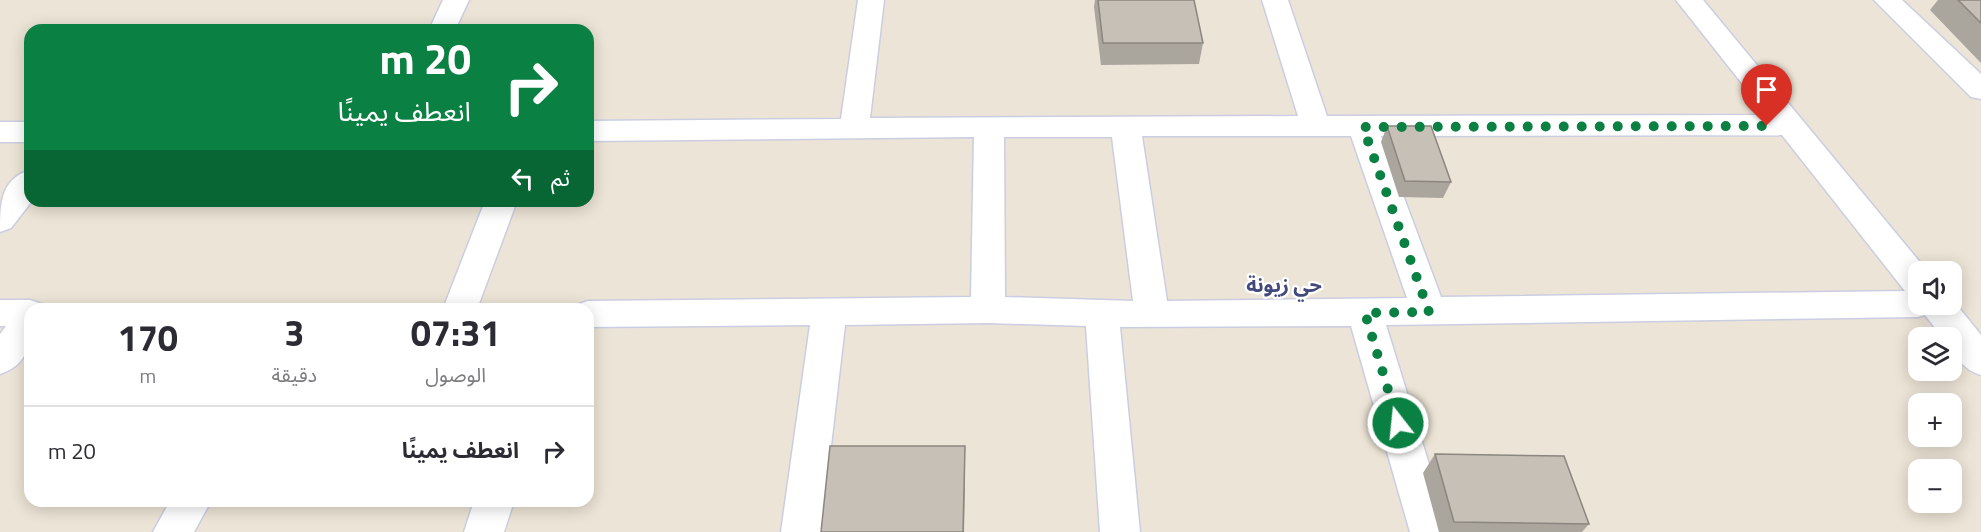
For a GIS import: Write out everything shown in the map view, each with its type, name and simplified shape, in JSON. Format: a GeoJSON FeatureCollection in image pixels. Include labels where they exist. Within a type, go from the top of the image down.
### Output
{"type":"FeatureCollection","features":[{"type":"Feature","properties":{"kind":"street"},"geometry":{"type":"LineString","coordinates":[[445,24],[456,0]]}},
{"type":"Feature","properties":{"kind":"street"},"geometry":{"type":"LineString","coordinates":[[854,128],[871,0]]}},
{"type":"Feature","properties":{"kind":"street"},"geometry":{"type":"LineString","coordinates":[[1275,0],[1316,127]]}},
{"type":"Feature","properties":{"kind":"street"},"geometry":{"type":"LineString","coordinates":[[1689,0],[1908,271]]}},
{"type":"Feature","properties":{"kind":"street"},"geometry":{"type":"LineString","coordinates":[[1887,0],[1981,90]]}},
{"type":"Feature","properties":{"kind":"street"},"geometry":{"type":"LineString","coordinates":[[594,130],[1791,125]]}},
{"type":"Feature","properties":{"kind":"street"},"geometry":{"type":"LineString","coordinates":[[988,310],[989,127]]}},
{"type":"Feature","properties":{"kind":"street"},"geometry":{"type":"LineString","coordinates":[[1363,127],[1429,312]]}},
{"type":"Feature","properties":{"kind":"street"},"geometry":{"type":"LineString","coordinates":[[1126,128],[1152,315]]}},
{"type":"Feature","properties":{"kind":"street"},"geometry":{"type":"LineString","coordinates":[[0,132],[24,132]]}},
{"type":"Feature","properties":{"kind":"street"},"geometry":{"type":"LineString","coordinates":[[0,220],[24,189]]}},
{"type":"Feature","properties":{"kind":"street"},"geometry":{"type":"LineString","coordinates":[[462,303],[499,207]]}},
{"type":"Feature","properties":{"kind":"street"},"geometry":{"type":"LineString","coordinates":[[594,314],[988,310],[1152,315],[1908,304]]}},
{"type":"Feature","properties":{"kind":"street"},"geometry":{"type":"LineString","coordinates":[[801,532],[829,311]]}},
{"type":"Feature","properties":{"kind":"street"},"geometry":{"type":"LineString","coordinates":[[0,313],[24,313]]}},
{"type":"Feature","properties":{"kind":"street"},"geometry":{"type":"LineString","coordinates":[[1365,313],[1430,532]]}},
{"type":"Feature","properties":{"kind":"street"},"geometry":{"type":"LineString","coordinates":[[1102,314],[1119,532]]}},
{"type":"Feature","properties":{"kind":"street"},"geometry":{"type":"LineString","coordinates":[[1945,315],[1981,361]]}},
{"type":"Feature","properties":{"kind":"street"},"geometry":{"type":"LineString","coordinates":[[0,360],[24,330]]}},
{"type":"Feature","properties":{"kind":"street"},"geometry":{"type":"LineString","coordinates":[[173,532],[188,507]]}},
{"type":"Feature","properties":{"kind":"street"},"geometry":{"type":"LineString","coordinates":[[484,532],[492,507]]}},
{"type":"Feature","properties":{"kind":"building"},"geometry":{"type":"Polygon","coordinates":[[[1098,0],[1194,0],[1203,43],[1103,43],[1098,0]]]}},
{"type":"Feature","properties":{"kind":"building"},"geometry":{"type":"Polygon","coordinates":[[[1958,0],[1981,0],[1981,23],[1958,0]]]}},
{"type":"Feature","properties":{"kind":"building"},"geometry":{"type":"Polygon","coordinates":[[[1387,126],[1431,126],[1451,182],[1405,181],[1387,126]]]}},
{"type":"Feature","properties":{"kind":"building"},"geometry":{"type":"Polygon","coordinates":[[[830,446],[965,446],[963,532],[821,532],[830,446]]]}},
{"type":"Feature","properties":{"kind":"building"},"geometry":{"type":"Polygon","coordinates":[[[1435,454],[1564,456],[1589,524],[1454,522],[1435,454]]]}},
{"type":"Feature","properties":{"kind":"district","name":"حي زيونة"},"geometry":{"type":"Point","coordinates":[1284,285]}},
{"type":"Feature","properties":{"kind":"route"},"geometry":{"type":"LineString","coordinates":[[1398,423],[1365,313],[1429,312],[1363,127],[1767,126]]}}]}
